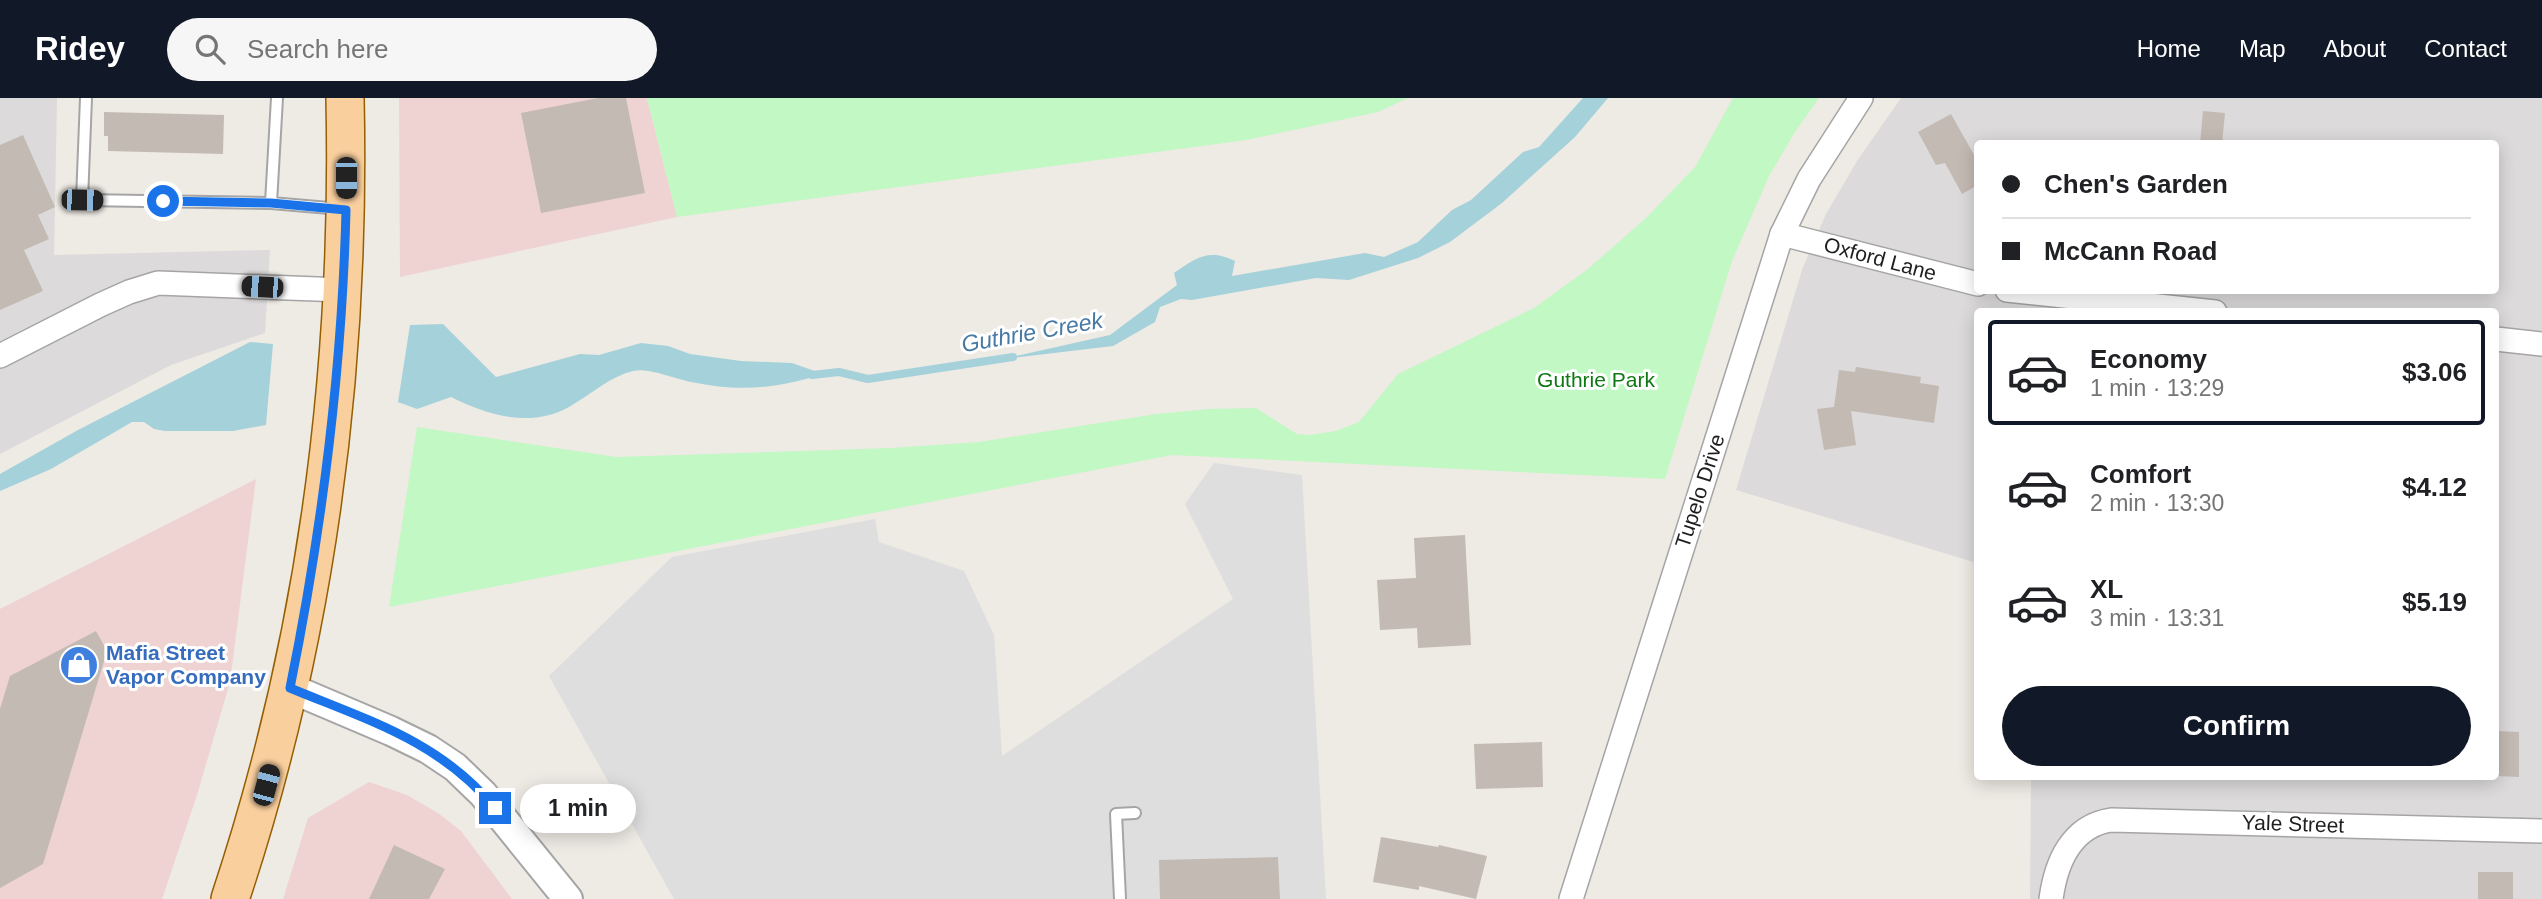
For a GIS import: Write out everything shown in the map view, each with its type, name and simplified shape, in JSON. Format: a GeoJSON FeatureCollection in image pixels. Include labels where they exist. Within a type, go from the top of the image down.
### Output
{"type":"FeatureCollection","features":[{"type":"Feature","properties":{"kind":"main road"},"geometry":{"type":"LineString","coordinates":[[230,899],[266,785],[290,688],[306,607],[328,464],[343,290],[346,210],[345,98]]}},
{"type":"Feature","properties":{"kind":"street","name":"Tupelo Drive"},"geometry":{"type":"LineString","coordinates":[[1571,899],[1782,233],[1809,179],[1861,98]]}},
{"type":"Feature","properties":{"kind":"street","name":"Oxford Lane"},"geometry":{"type":"LineString","coordinates":[[1782,233],[1974,283]]}},
{"type":"Feature","properties":{"kind":"street"},"geometry":{"type":"LineString","coordinates":[[0,356],[119,296],[158,283],[343,290]]}},
{"type":"Feature","properties":{"kind":"street"},"geometry":{"type":"LineString","coordinates":[[2045,294],[2177,308]]}},
{"type":"Feature","properties":{"kind":"street"},"geometry":{"type":"LineString","coordinates":[[2499,339],[2542,344]]}},
{"type":"Feature","properties":{"kind":"street"},"geometry":{"type":"LineString","coordinates":[[290,688],[391,731],[428,749],[455,767],[483,794],[568,899]]}},
{"type":"Feature","properties":{"kind":"street","name":"Yale Street"},"geometry":{"type":"LineString","coordinates":[[2051,899],[2062,859],[2082,831],[2101,821],[2542,831]]}},
{"type":"Feature","properties":{"kind":"lane"},"geometry":{"type":"LineString","coordinates":[[86,98],[82,200],[271,203],[346,210]]}},
{"type":"Feature","properties":{"kind":"lane"},"geometry":{"type":"LineString","coordinates":[[271,203],[277,98]]}},
{"type":"Feature","properties":{"kind":"lane"},"geometry":{"type":"LineString","coordinates":[[1120,899],[1116,814],[1135,813]]}},
{"type":"Feature","properties":{"kind":"shaded area"},"geometry":{"type":"Polygon","coordinates":[[[0,98],[57,98],[54,255],[270,250],[265,333],[171,365],[0,454],[0,98]]]}},
{"type":"Feature","properties":{"kind":"shaded area"},"geometry":{"type":"Polygon","coordinates":[[[399,98],[647,98],[677,217],[400,277],[399,98]]]}},
{"type":"Feature","properties":{"kind":"shaded area"},"geometry":{"type":"Polygon","coordinates":[[[1901,98],[2542,98],[2542,899],[2030,899],[2031,780],[2499,780],[2499,308],[1974,308],[1974,562],[1736,490],[1803,267],[1826,214],[1857,161],[1901,98]]]}},
{"type":"Feature","properties":{"kind":"shaded area"},"geometry":{"type":"Polygon","coordinates":[[[1214,463],[1302,475],[1326,899],[674,899],[549,676],[672,557],[875,519],[879,542],[964,571],[994,635],[1002,756],[1233,599],[1185,504],[1214,463]]]}},
{"type":"Feature","properties":{"kind":"shaded area"},"geometry":{"type":"Polygon","coordinates":[[[256,479],[230,682],[197,795],[162,899],[0,899],[0,609],[256,479]]]}},
{"type":"Feature","properties":{"kind":"shaded area"},"geometry":{"type":"Polygon","coordinates":[[[369,782],[407,795],[438,813],[461,831],[512,899],[283,899],[308,818],[369,782]]]}},
{"type":"Feature","properties":{"kind":"green space"},"geometry":{"type":"Polygon","coordinates":[[[647,98],[1408,98],[1378,112],[1246,140],[677,217],[647,98]]]}},
{"type":"Feature","properties":{"kind":"green space","name":"Guthrie Park"},"geometry":{"type":"Polygon","coordinates":[[[1733,98],[1819,98],[1769,176],[1732,261],[1665,479],[1172,455],[389,607],[417,427],[616,457],[891,448],[979,442],[1156,414],[1209,409],[1256,408],[1297,434],[1336,431],[1359,422],[1398,374],[1534,308],[1588,269],[1646,218],[1695,167],[1733,98]]]}},
{"type":"Feature","properties":{"kind":"water"},"geometry":{"type":"Polygon","coordinates":[[[1583,98],[1608,98],[1575,137],[1502,203],[1450,242],[1418,258],[1349,280],[1316,278],[1192,300],[1181,299],[1160,307],[1155,322],[1113,346],[1003,359],[1110,335],[1177,285],[1174,273],[1203,256],[1217,255],[1235,261],[1232,276],[1365,253],[1384,257],[1418,242],[1452,210],[1471,200],[1523,152],[1539,147],[1583,98]]]}},
{"type":"Feature","properties":{"kind":"water"},"geometry":{"type":"Polygon","coordinates":[[[443,324],[496,377],[580,354],[599,355],[641,343],[668,346],[690,354],[741,361],[792,363],[823,374],[773,386],[742,388],[691,382],[639,370],[611,380],[561,411],[530,418],[498,415],[451,397],[417,409],[398,402],[410,325],[443,324]]]}},
{"type":"Feature","properties":{"kind":"water"},"geometry":{"type":"Polygon","coordinates":[[[250,342],[273,344],[266,425],[233,431],[165,431],[154,429],[144,422],[132,422],[51,469],[0,491],[0,474],[78,430],[250,342]]]}},
{"type":"Feature","properties":{"kind":"building"},"geometry":{"type":"Polygon","coordinates":[[[598,98],[626,98],[645,193],[541,213],[521,113],[598,98]]]}},
{"type":"Feature","properties":{"kind":"building"},"geometry":{"type":"Polygon","coordinates":[[[2203,111],[2225,113],[2222,140],[2200,140],[2203,111]]]}},
{"type":"Feature","properties":{"kind":"building"},"geometry":{"type":"Polygon","coordinates":[[[104,112],[224,115],[223,154],[108,151],[108,136],[104,136],[104,112]]]}},
{"type":"Feature","properties":{"kind":"building"},"geometry":{"type":"Polygon","coordinates":[[[1951,114],[1974,155],[1974,187],[1962,194],[1945,163],[1936,165],[1918,132],[1951,114]]]}},
{"type":"Feature","properties":{"kind":"building"},"geometry":{"type":"Polygon","coordinates":[[[23,135],[55,207],[38,215],[49,239],[24,250],[43,291],[0,310],[0,145],[23,135]]]}},
{"type":"Feature","properties":{"kind":"building"},"geometry":{"type":"Polygon","coordinates":[[[1856,367],[1921,377],[1920,383],[1939,386],[1934,423],[1851,411],[1856,445],[1824,450],[1817,409],[1834,407],[1839,370],[1855,372],[1856,367]]]}},
{"type":"Feature","properties":{"kind":"building"},"geometry":{"type":"Polygon","coordinates":[[[1465,535],[1471,645],[1418,648],[1417,628],[1380,630],[1377,580],[1416,578],[1414,538],[1465,535]]]}},
{"type":"Feature","properties":{"kind":"building"},"geometry":{"type":"Polygon","coordinates":[[[96,631],[107,651],[43,864],[0,888],[0,709],[10,676],[96,631]]]}},
{"type":"Feature","properties":{"kind":"building"},"geometry":{"type":"Polygon","coordinates":[[[2499,731],[2519,732],[2519,777],[2499,776],[2499,731]]]}},
{"type":"Feature","properties":{"kind":"building"},"geometry":{"type":"Polygon","coordinates":[[[1542,742],[1543,787],[1476,789],[1474,744],[1542,742]]]}},
{"type":"Feature","properties":{"kind":"building"},"geometry":{"type":"Polygon","coordinates":[[[1381,837],[1438,847],[1439,845],[1487,856],[1476,899],[1419,886],[1419,890],[1373,882],[1381,837]]]}},
{"type":"Feature","properties":{"kind":"building"},"geometry":{"type":"Polygon","coordinates":[[[394,845],[445,869],[429,899],[369,899],[394,845]]]}},
{"type":"Feature","properties":{"kind":"building"},"geometry":{"type":"Polygon","coordinates":[[[1278,857],[1280,899],[1160,899],[1159,860],[1278,857]]]}},
{"type":"Feature","properties":{"kind":"building"},"geometry":{"type":"Polygon","coordinates":[[[2478,872],[2513,872],[2513,899],[2478,899],[2478,872]]]}},
{"type":"Feature","properties":{"kind":"waterway","name":"Guthrie Creek"},"geometry":{"type":"LineString","coordinates":[[812,375],[839,372],[868,379],[1013,357]]}},
{"type":"Feature","properties":{"kind":"place","name":"Mafia Street Vapor Company"},"geometry":{"type":"Point","coordinates":[79,665]}},
{"type":"Feature","properties":{"kind":"route"},"geometry":{"type":"LineString","coordinates":[[163,201],[271,203],[346,210],[339,344],[328,464],[306,607],[290,688],[391,731],[442,757],[468,779],[495,808]]}}]}
